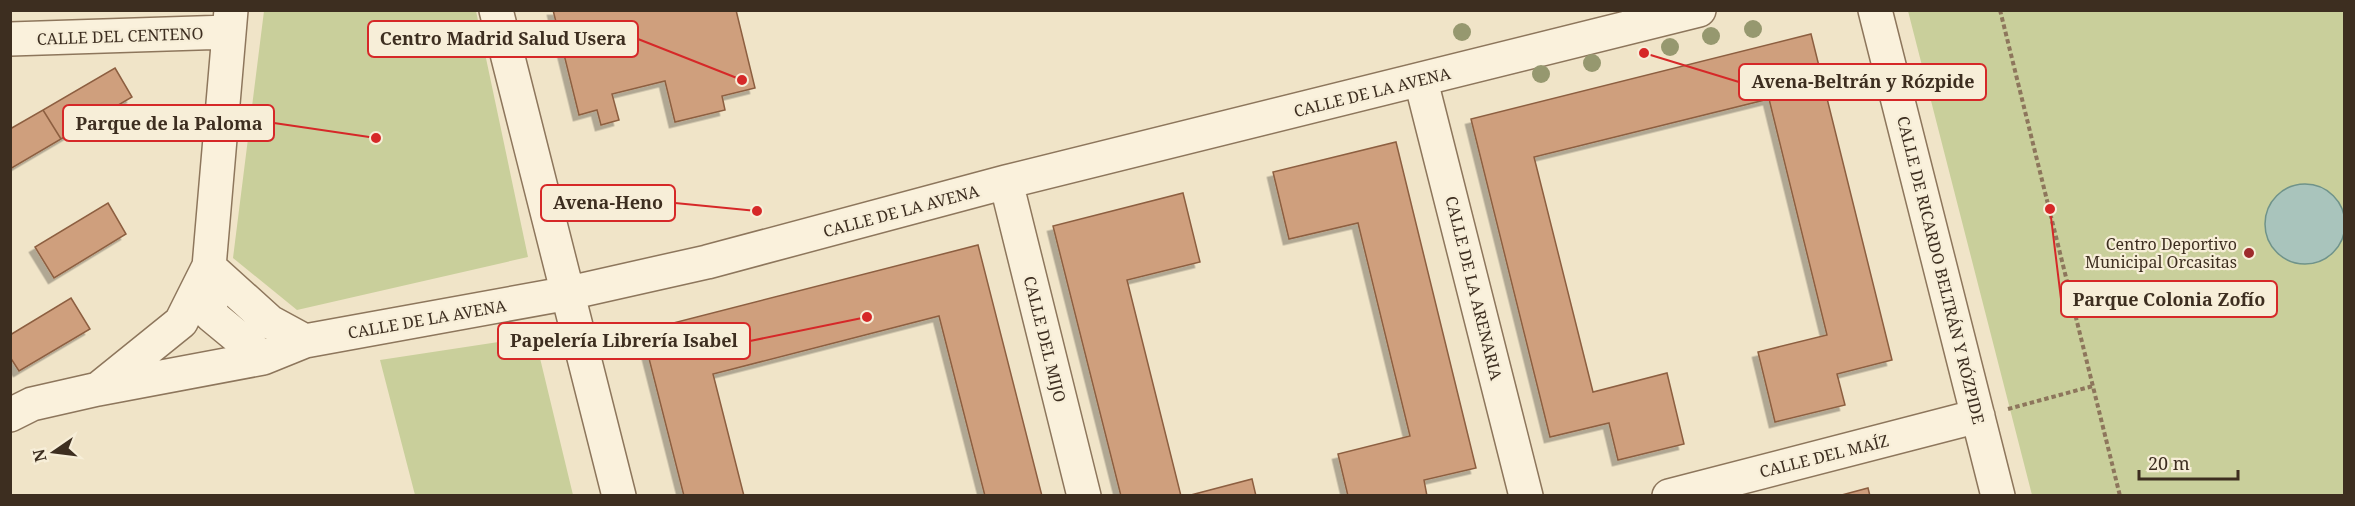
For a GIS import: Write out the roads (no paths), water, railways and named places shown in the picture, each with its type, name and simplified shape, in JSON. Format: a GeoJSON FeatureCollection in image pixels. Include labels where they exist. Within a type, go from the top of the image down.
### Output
{"type":"FeatureCollection","features":[{"type":"Feature","properties":{"kind":"street"},"geometry":{"type":"LineString","coordinates":[[496,10],[619,495]]}},
{"type":"Feature","properties":{"kind":"street","name":"CALLE DE LA AVENA"},"geometry":{"type":"LineString","coordinates":[[10,415],[32,404],[98,389],[263,358],[305,341],[568,293],[707,262],[1006,182],[1421,81],[1699,10]]}},
{"type":"Feature","properties":{"kind":"street","name":"CALLE DE RICARDO BELTRÁN Y RÓZPIDE"},"geometry":{"type":"LineString","coordinates":[[1875,10],[1998,495]]}},
{"type":"Feature","properties":{"kind":"street"},"geometry":{"type":"LineString","coordinates":[[230,21],[208,267],[211,315],[263,358]]}},
{"type":"Feature","properties":{"kind":"street","name":"CALLE DEL CENTENO"},"geometry":{"type":"LineString","coordinates":[[10,39],[230,21]]}},
{"type":"Feature","properties":{"kind":"street","name":"CALLE DE LA ARENARIA"},"geometry":{"type":"LineString","coordinates":[[1421,81],[1526,495]]}},
{"type":"Feature","properties":{"kind":"street","name":"CALLE DEL MIJO"},"geometry":{"type":"LineString","coordinates":[[1006,182],[1084,495]]}},
{"type":"Feature","properties":{"kind":"street"},"geometry":{"type":"LineString","coordinates":[[208,267],[270,322],[305,341]]}},
{"type":"Feature","properties":{"kind":"street"},"geometry":{"type":"LineString","coordinates":[[98,389],[181,322],[208,267]]}},
{"type":"Feature","properties":{"kind":"street","name":"CALLE DEL MAÍZ"},"geometry":{"type":"LineString","coordinates":[[1670,495],[1978,416]]}},
{"type":"Feature","properties":{"kind":"water"},"geometry":{"type":"Polygon","coordinates":[[[2305,184],[2320,187],[2333,196],[2342,209],[2345,224],[2342,239],[2333,252],[2320,261],[2305,264],[2290,261],[2277,252],[2268,239],[2265,224],[2268,209],[2277,196],[2290,187],[2305,184]]]}},
{"type":"Feature","properties":{"kind":"place","name":"Avena-Beltrán y Rózpide"},"geometry":{"type":"Point","coordinates":[1644,53]}},
{"type":"Feature","properties":{"kind":"place","name":"Centro Madrid Salud Usera"},"geometry":{"type":"Point","coordinates":[742,80]}},
{"type":"Feature","properties":{"kind":"place","name":"Parque de la Paloma"},"geometry":{"type":"Point","coordinates":[376,138]}},
{"type":"Feature","properties":{"kind":"place","name":"Parque Colonia Zofío"},"geometry":{"type":"Point","coordinates":[2050,209]}},
{"type":"Feature","properties":{"kind":"place","name":"Avena-Heno"},"geometry":{"type":"Point","coordinates":[757,211]}},
{"type":"Feature","properties":{"kind":"place","name":"Centro Deportivo Municipal Orcasitas"},"geometry":{"type":"Point","coordinates":[2249,253]}},
{"type":"Feature","properties":{"kind":"place","name":"Papelería Librería Isabel"},"geometry":{"type":"Point","coordinates":[867,317]}}]}
